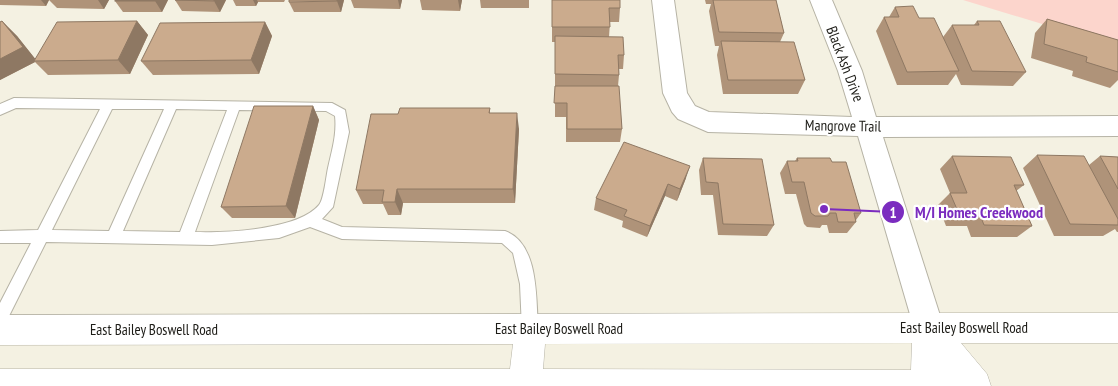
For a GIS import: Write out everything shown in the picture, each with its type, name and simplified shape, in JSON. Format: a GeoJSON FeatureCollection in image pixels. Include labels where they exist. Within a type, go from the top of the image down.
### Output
{"type":"FeatureCollection","features":[{"type":"Feature","properties":{"kind":"main road"},"geometry":{"type":"LineString","coordinates":[[926,386],[929,328]]}},
{"type":"Feature","properties":{"kind":"main road"},"geometry":{"type":"LineString","coordinates":[[929,328],[975,386]]}},
{"type":"Feature","properties":{"kind":"main road","name":"East Bailey Boswell Road"},"geometry":{"type":"LineString","coordinates":[[0,330],[1118,328]]}},
{"type":"Feature","properties":{"kind":"main road"},"geometry":{"type":"LineString","coordinates":[[525,386],[530,329]]}},
{"type":"Feature","properties":{"kind":"main road"},"geometry":{"type":"LineString","coordinates":[[0,385],[949,386]]}},
{"type":"Feature","properties":{"kind":"street","name":"Mangrove Trail"},"geometry":{"type":"LineString","coordinates":[[663,0],[675,93],[679,105],[689,115],[708,122],[867,127],[1118,126]]}},
{"type":"Feature","properties":{"kind":"street","name":"Black Ash Drive"},"geometry":{"type":"LineString","coordinates":[[821,0],[850,72],[929,328]]}},
{"type":"Feature","properties":{"kind":"lane"},"geometry":{"type":"LineString","coordinates":[[0,110],[14,103],[328,106],[341,113],[343,132],[326,207],[310,221],[280,232],[212,239],[0,237]]}},
{"type":"Feature","properties":{"kind":"lane"},"geometry":{"type":"LineString","coordinates":[[0,319],[108,105]]}},
{"type":"Feature","properties":{"kind":"lane"},"geometry":{"type":"LineString","coordinates":[[113,238],[172,105]]}},
{"type":"Feature","properties":{"kind":"lane"},"geometry":{"type":"LineString","coordinates":[[185,239],[235,105]]}},
{"type":"Feature","properties":{"kind":"lane"},"geometry":{"type":"LineString","coordinates":[[310,221],[342,233],[505,238],[519,249],[528,284],[530,329]]}},
{"type":"Feature","properties":{"kind":"shaded area"},"geometry":{"type":"Polygon","coordinates":[[[963,0],[1118,0],[1118,47],[963,0]]]}},
{"type":"Feature","properties":{"kind":"building"},"geometry":{"type":"Polygon","coordinates":[[[155,0],[155,1],[115,1],[155,0]]]}},
{"type":"Feature","properties":{"kind":"building"},"geometry":{"type":"Polygon","coordinates":[[[175,0],[214,0],[214,1],[175,0]]]}},
{"type":"Feature","properties":{"kind":"building"},"geometry":{"type":"Polygon","coordinates":[[[289,0],[337,0],[337,1],[289,2],[289,0]]]}},
{"type":"Feature","properties":{"kind":"building"},"geometry":{"type":"Polygon","coordinates":[[[552,0],[620,0],[620,8],[609,8],[610,27],[552,27],[552,0]]]}},
{"type":"Feature","properties":{"kind":"building"},"geometry":{"type":"Polygon","coordinates":[[[713,0],[776,0],[784,33],[719,32],[713,0]]]}},
{"type":"Feature","properties":{"kind":"building"},"geometry":{"type":"Polygon","coordinates":[[[913,6],[919,18],[934,18],[959,71],[907,72],[884,17],[899,17],[895,7],[913,6]]]}},
{"type":"Feature","properties":{"kind":"building"},"geometry":{"type":"Polygon","coordinates":[[[1047,19],[1118,40],[1118,72],[1086,62],[1087,57],[1044,44],[1047,19]]]}},
{"type":"Feature","properties":{"kind":"building"},"geometry":{"type":"Polygon","coordinates":[[[2,21],[23,47],[0,59],[0,22],[2,21]]]}},
{"type":"Feature","properties":{"kind":"building"},"geometry":{"type":"Polygon","coordinates":[[[137,21],[118,60],[34,61],[57,22],[137,21]]]}},
{"type":"Feature","properties":{"kind":"building"},"geometry":{"type":"Polygon","coordinates":[[[977,21],[1000,21],[1026,72],[972,71],[952,25],[979,25],[977,21]]]}},
{"type":"Feature","properties":{"kind":"building"},"geometry":{"type":"Polygon","coordinates":[[[265,22],[251,60],[141,61],[160,23],[265,22]]]}},
{"type":"Feature","properties":{"kind":"building"},"geometry":{"type":"Polygon","coordinates":[[[555,36],[623,37],[624,55],[618,55],[619,75],[555,74],[555,36]]]}},
{"type":"Feature","properties":{"kind":"building"},"geometry":{"type":"Polygon","coordinates":[[[721,41],[794,42],[805,80],[728,80],[721,41]]]}},
{"type":"Feature","properties":{"kind":"building"},"geometry":{"type":"Polygon","coordinates":[[[555,86],[619,86],[622,129],[567,129],[567,103],[554,103],[555,86]]]}},
{"type":"Feature","properties":{"kind":"building"},"geometry":{"type":"Polygon","coordinates":[[[254,106],[313,106],[286,206],[221,207],[254,106]]]}},
{"type":"Feature","properties":{"kind":"building"},"geometry":{"type":"Polygon","coordinates":[[[400,108],[490,108],[489,113],[517,113],[513,189],[397,189],[395,202],[382,202],[384,190],[356,190],[371,114],[398,114],[400,108]]]}},
{"type":"Feature","properties":{"kind":"building"},"geometry":{"type":"Polygon","coordinates":[[[624,142],[690,166],[680,189],[668,184],[650,226],[624,216],[627,210],[596,198],[624,142]]]}},
{"type":"Feature","properties":{"kind":"building"},"geometry":{"type":"Polygon","coordinates":[[[1037,155],[1084,156],[1118,219],[1118,225],[1070,224],[1037,155]]]}},
{"type":"Feature","properties":{"kind":"building"},"geometry":{"type":"Polygon","coordinates":[[[952,156],[1011,157],[1024,185],[1014,185],[1032,226],[984,225],[980,215],[959,214],[950,193],[967,193],[952,156]]]}},
{"type":"Feature","properties":{"kind":"building"},"geometry":{"type":"Polygon","coordinates":[[[1100,156],[1118,157],[1118,189],[1100,156]]]}},
{"type":"Feature","properties":{"kind":"building"},"geometry":{"type":"Polygon","coordinates":[[[703,158],[762,159],[774,225],[723,224],[718,183],[706,182],[703,158]]]}},
{"type":"Feature","properties":{"kind":"building"},"geometry":{"type":"Polygon","coordinates":[[[797,158],[830,158],[832,162],[846,162],[861,213],[854,213],[856,222],[838,222],[836,213],[830,213],[828,216],[815,216],[811,213],[804,182],[792,182],[787,161],[798,161],[797,158]]]}},
{"type":"Feature","properties":{"kind":"place","name":"M/I Homes Creekwood"},"geometry":{"type":"Point","coordinates":[824,209]}}]}
